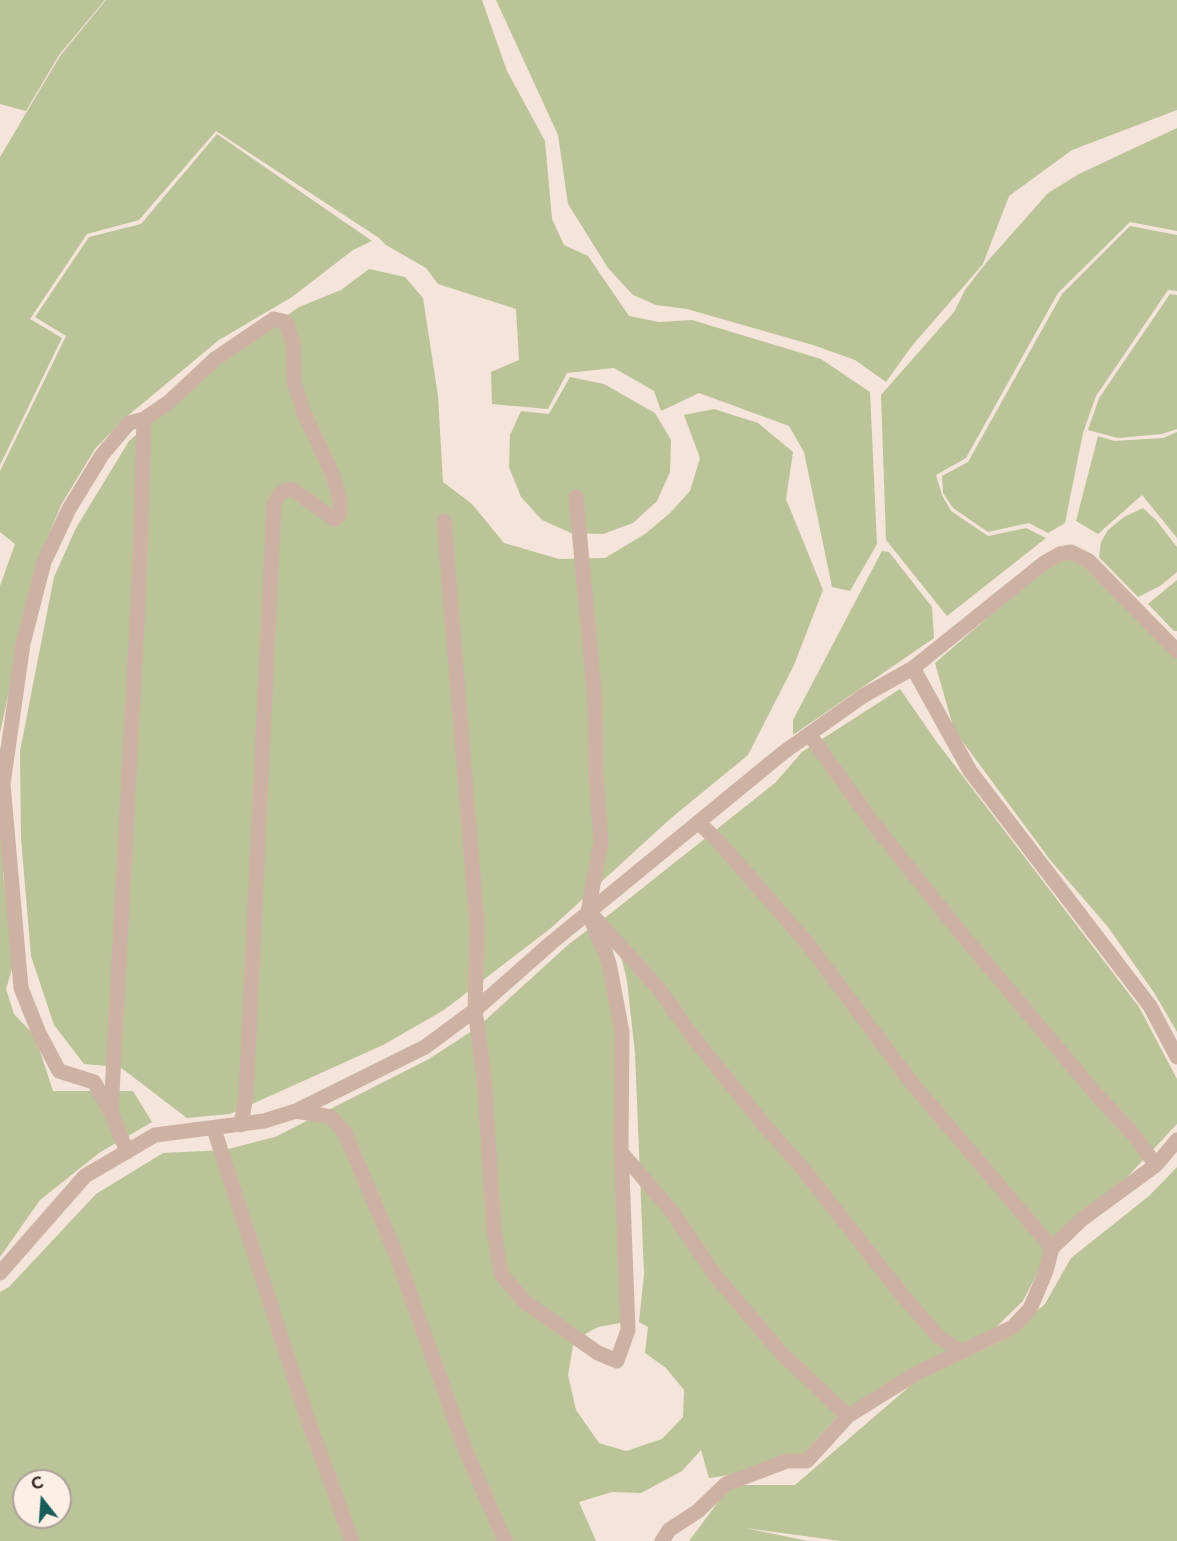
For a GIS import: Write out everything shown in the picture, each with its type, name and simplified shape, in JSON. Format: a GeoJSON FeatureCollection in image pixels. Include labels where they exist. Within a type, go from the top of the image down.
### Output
{"type":"FeatureCollection","features":[{"type":"Feature","properties":{"kind":"street"},"geometry":{"type":"LineString","coordinates":[[127,1152],[111,1112],[94,1082],[59,1071],[39,1033],[21,988],[3,784],[23,644],[44,562],[69,509],[102,455],[129,423],[144,419],[168,402],[215,359],[256,329],[274,319],[286,322],[293,343],[294,382],[304,413],[332,473],[340,499],[340,514],[334,519],[292,489],[281,492],[274,504],[246,1095],[241,1125]]}},
{"type":"Feature","properties":{"kind":"street"},"geometry":{"type":"LineString","coordinates":[[111,1112],[139,585],[144,419]]}},
{"type":"Feature","properties":{"kind":"street"},"geometry":{"type":"LineString","coordinates":[[444,521],[477,924],[475,1010],[484,1076],[494,1231],[501,1274],[525,1302],[597,1353],[617,1361],[628,1330],[621,1152],[622,1032],[609,963],[588,912],[601,842],[593,680],[576,497]]}},
{"type":"Feature","properties":{"kind":"street"},"geometry":{"type":"LineString","coordinates":[[0,1273],[86,1176],[155,1134],[241,1125],[296,1111],[425,1047],[475,1010],[588,912],[809,734],[863,696],[913,668],[1044,562],[1060,554],[1071,552],[1089,561],[1177,651]]}},
{"type":"Feature","properties":{"kind":"street"},"geometry":{"type":"LineString","coordinates":[[913,668],[970,771],[1144,998],[1177,1057]]}},
{"type":"Feature","properties":{"kind":"street"},"geometry":{"type":"LineString","coordinates":[[809,734],[873,823],[955,926],[1096,1094],[1133,1134],[1156,1165]]}},
{"type":"Feature","properties":{"kind":"street"},"geometry":{"type":"LineString","coordinates":[[699,823],[808,944],[911,1082],[1052,1248]]}},
{"type":"Feature","properties":{"kind":"street"},"geometry":{"type":"LineString","coordinates":[[588,912],[659,989],[693,1037],[800,1165],[903,1296],[939,1337],[959,1350]]}},
{"type":"Feature","properties":{"kind":"street"},"geometry":{"type":"LineString","coordinates":[[296,1111],[331,1117],[345,1133],[396,1254],[467,1454],[505,1541]]}},
{"type":"Feature","properties":{"kind":"street"},"geometry":{"type":"LineString","coordinates":[[214,1129],[307,1417],[352,1541]]}},
{"type":"Feature","properties":{"kind":"street"},"geometry":{"type":"LineString","coordinates":[[662,1541],[669,1530],[698,1511],[726,1484],[787,1461],[807,1461],[848,1416],[916,1373],[959,1350],[979,1344],[1013,1327],[1030,1309],[1046,1271],[1052,1248],[1081,1220],[1156,1165],[1177,1140]]}},
{"type":"Feature","properties":{"kind":"street"},"geometry":{"type":"LineString","coordinates":[[621,1152],[673,1213],[715,1275],[782,1354],[848,1416]]}},
{"type":"Feature","properties":{"kind":"green space"},"geometry":{"type":"Polygon","coordinates":[[[0,0],[105,0],[59,55],[26,111],[0,104],[0,0]]]}},
{"type":"Feature","properties":{"kind":"green space"},"geometry":{"type":"Polygon","coordinates":[[[106,0],[482,0],[507,71],[545,141],[552,219],[564,245],[588,256],[629,316],[659,322],[692,320],[821,359],[870,392],[877,544],[850,591],[832,587],[804,452],[789,426],[699,393],[661,411],[654,391],[614,368],[567,373],[548,409],[492,404],[491,372],[519,360],[516,309],[438,284],[426,268],[386,245],[379,238],[216,131],[139,220],[87,234],[30,319],[62,338],[0,465],[0,157],[60,56],[106,0]]]}},
{"type":"Feature","properties":{"kind":"green space"},"geometry":{"type":"Polygon","coordinates":[[[496,0],[1177,0],[1177,110],[1072,150],[1009,196],[983,264],[911,347],[886,382],[855,360],[813,345],[687,309],[656,305],[633,295],[608,268],[568,204],[558,135],[496,0]]]}},
{"type":"Feature","properties":{"kind":"green space"},"geometry":{"type":"Polygon","coordinates":[[[1177,128],[1177,231],[1130,222],[1058,293],[966,458],[936,475],[942,495],[951,511],[988,536],[1026,528],[1046,538],[947,616],[886,540],[881,395],[954,312],[965,290],[986,263],[1048,193],[1079,174],[1177,128]]]}},
{"type":"Feature","properties":{"kind":"green space"},"geometry":{"type":"Polygon","coordinates":[[[217,134],[372,241],[353,250],[292,297],[219,340],[125,418],[95,449],[61,505],[35,569],[0,733],[0,586],[15,544],[0,532],[0,471],[66,336],[35,317],[89,237],[141,224],[217,134]]]}},
{"type":"Feature","properties":{"kind":"green space"},"geometry":{"type":"Polygon","coordinates":[[[1130,226],[1177,235],[1177,291],[1168,290],[1096,396],[1083,433],[1065,523],[1048,533],[1029,523],[988,532],[953,508],[943,493],[942,476],[968,462],[1062,294],[1130,226]]]}},
{"type":"Feature","properties":{"kind":"green space"},"geometry":{"type":"Polygon","coordinates":[[[369,269],[405,277],[423,298],[438,396],[443,482],[472,504],[504,543],[559,559],[605,558],[645,534],[670,513],[690,491],[700,458],[684,415],[714,409],[758,423],[793,452],[786,499],[823,590],[794,665],[748,755],[670,819],[551,928],[444,1010],[383,1045],[230,1114],[187,1118],[120,1067],[84,1064],[54,1025],[31,956],[21,838],[20,751],[54,577],[76,528],[129,441],[213,369],[299,307],[341,290],[369,269]]]}},
{"type":"Feature","properties":{"kind":"green space"},"geometry":{"type":"Polygon","coordinates":[[[1170,294],[1177,295],[1177,429],[1162,434],[1118,438],[1088,430],[1099,398],[1170,294]]]}},
{"type":"Feature","properties":{"kind":"green space"},"geometry":{"type":"Polygon","coordinates":[[[570,377],[604,384],[655,413],[671,440],[670,472],[657,501],[633,523],[603,534],[571,533],[542,520],[521,497],[509,467],[510,435],[521,411],[549,414],[570,377]]]}},
{"type":"Feature","properties":{"kind":"green space"},"geometry":{"type":"Polygon","coordinates":[[[1177,432],[1177,538],[1142,495],[1098,534],[1076,521],[1098,436],[1114,441],[1163,438],[1177,432]]]}},
{"type":"Feature","properties":{"kind":"green space"},"geometry":{"type":"Polygon","coordinates":[[[1143,508],[1156,520],[1177,547],[1177,572],[1160,586],[1138,597],[1099,557],[1101,542],[1108,530],[1124,517],[1143,508]]]}},
{"type":"Feature","properties":{"kind":"green space"},"geometry":{"type":"Polygon","coordinates":[[[882,551],[889,552],[932,607],[934,638],[793,735],[793,720],[882,551]]]}},
{"type":"Feature","properties":{"kind":"green space"},"geometry":{"type":"Polygon","coordinates":[[[1082,559],[1177,656],[1177,1032],[1155,994],[1108,927],[1051,861],[954,730],[935,663],[1052,562],[1082,559]]]}},
{"type":"Feature","properties":{"kind":"green space"},"geometry":{"type":"Polygon","coordinates":[[[1177,580],[1177,631],[1174,631],[1148,604],[1177,580]]]}},
{"type":"Feature","properties":{"kind":"green space"},"geometry":{"type":"Polygon","coordinates":[[[900,689],[936,741],[1139,1007],[1177,1079],[1177,1124],[1084,1223],[1045,1258],[1023,1301],[992,1331],[837,1417],[793,1466],[709,1478],[701,1450],[682,1471],[641,1493],[612,1492],[579,1502],[596,1541],[0,1541],[0,1292],[9,1287],[96,1194],[163,1153],[224,1150],[275,1137],[429,1059],[478,1027],[569,944],[593,926],[611,941],[619,979],[626,1322],[598,1327],[574,1340],[568,1375],[576,1410],[599,1443],[626,1451],[662,1439],[683,1417],[684,1390],[666,1368],[645,1353],[648,1327],[639,1322],[644,1274],[635,1053],[627,981],[618,943],[601,921],[775,783],[802,752],[900,689]]]}},
{"type":"Feature","properties":{"kind":"green space"},"geometry":{"type":"Polygon","coordinates":[[[0,748],[11,749],[3,875],[15,959],[6,989],[14,1014],[35,1036],[53,1091],[133,1091],[152,1122],[99,1153],[40,1200],[0,1257],[0,748]]]}},
{"type":"Feature","properties":{"kind":"green space"},"geometry":{"type":"Polygon","coordinates":[[[1177,1167],[1177,1541],[841,1541],[745,1528],[808,1541],[689,1541],[731,1485],[795,1485],[917,1380],[1001,1341],[1045,1304],[1071,1258],[1149,1196],[1177,1167]]]}}]}
